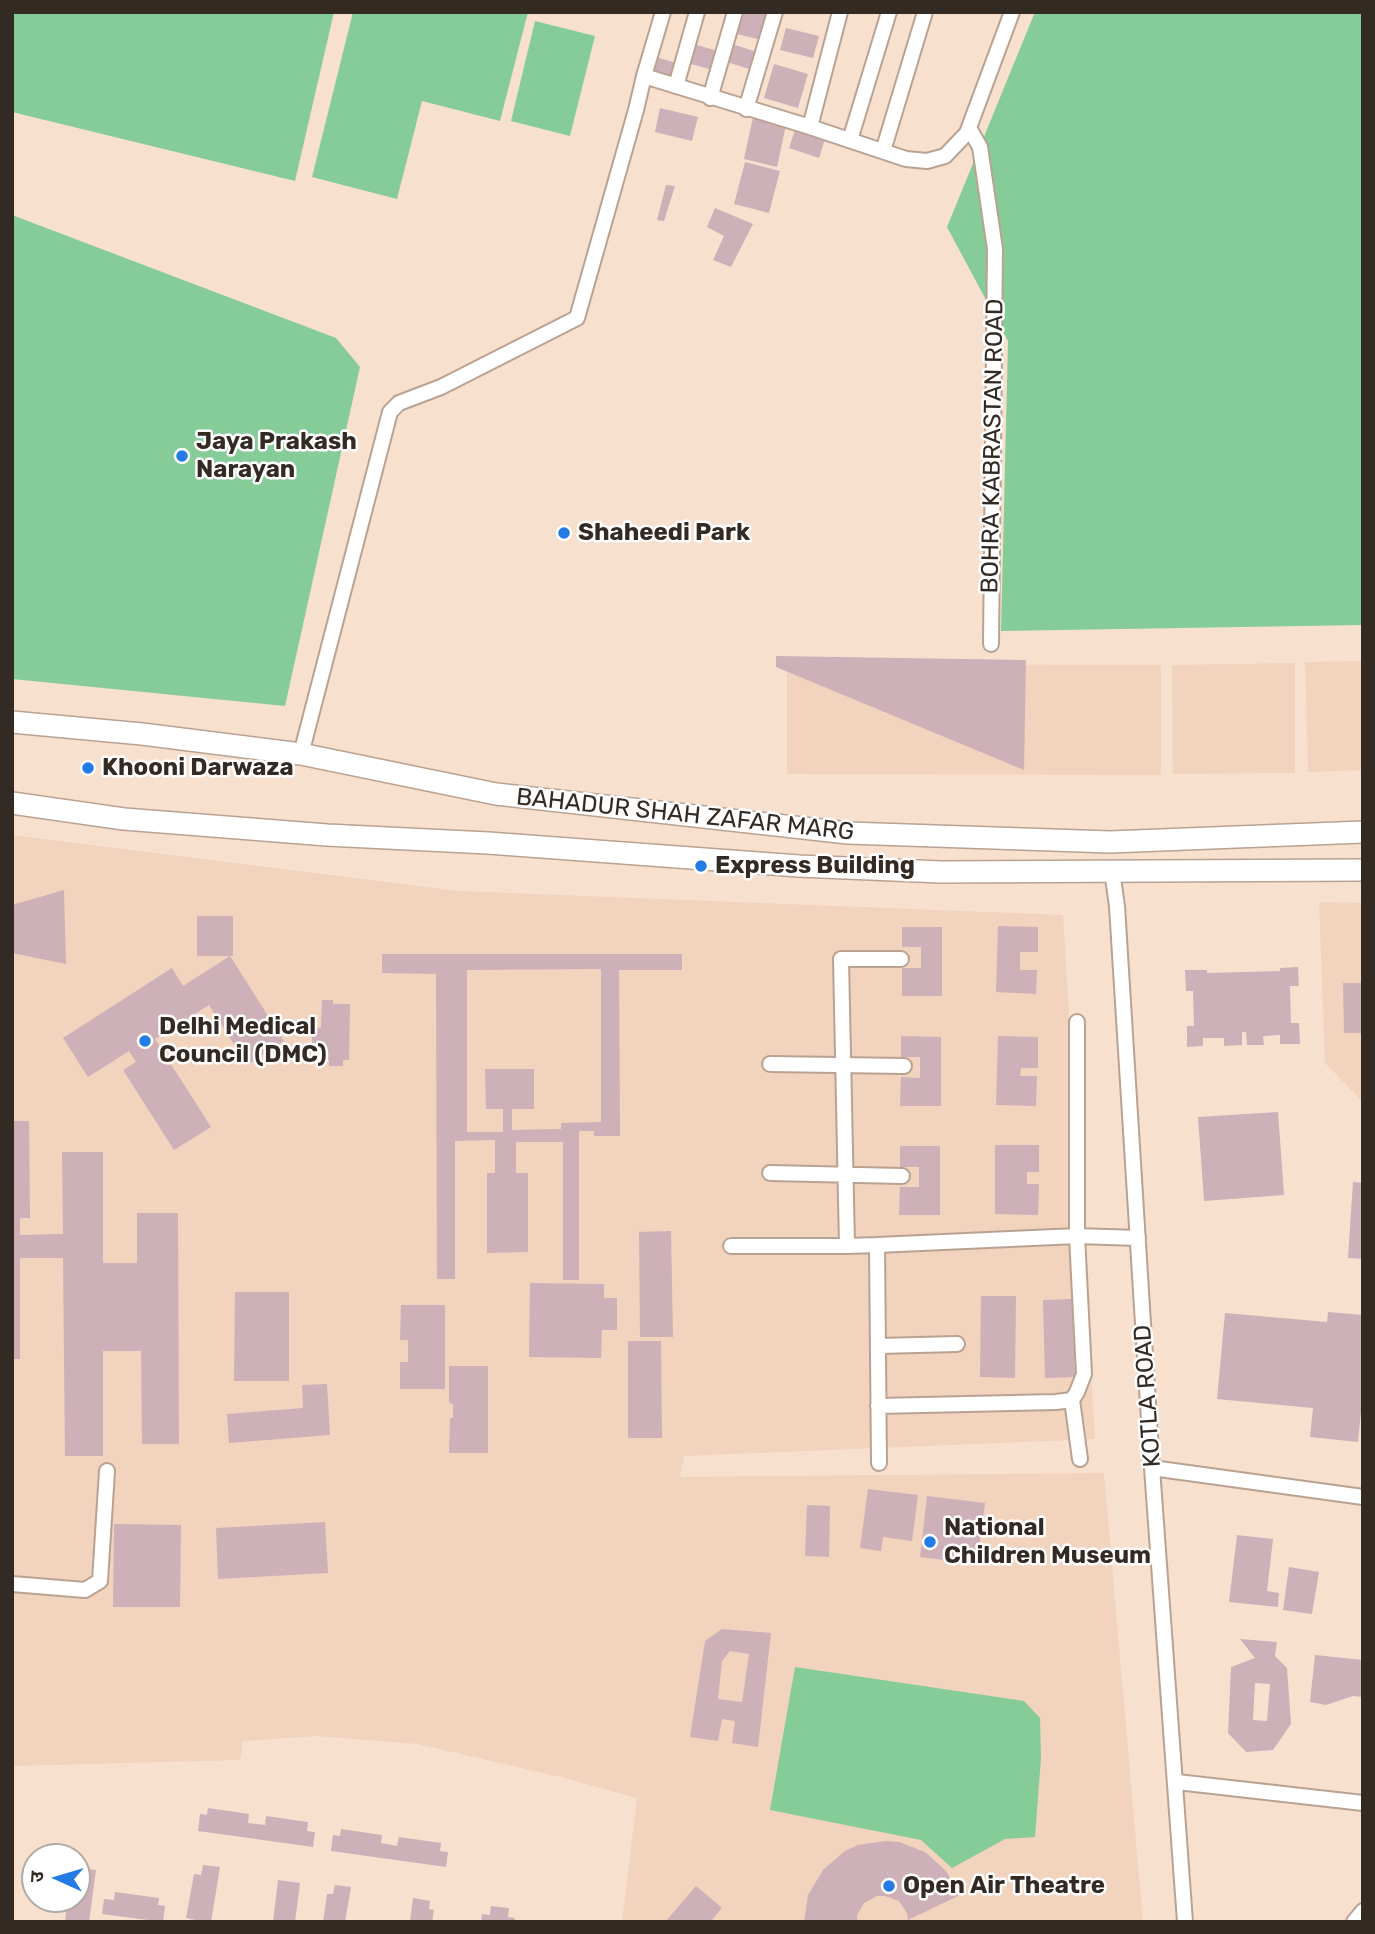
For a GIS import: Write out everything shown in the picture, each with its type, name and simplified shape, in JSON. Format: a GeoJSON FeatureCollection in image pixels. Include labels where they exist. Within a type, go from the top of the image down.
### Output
{"type":"FeatureCollection","features":[{"type":"Feature","properties":{"kind":"main road","name":"BAHADUR SHAH ZAFAR MARG"},"geometry":{"type":"LineString","coordinates":[[12,722],[142,734],[301,754],[496,794],[848,833],[1110,842],[1363,832]]}},
{"type":"Feature","properties":{"kind":"main road","name":"BAHADUR SHAH ZAFAR MARG"},"geometry":{"type":"LineString","coordinates":[[12,803],[124,818],[205,825],[692,859],[941,872],[1363,870]]}},
{"type":"Feature","properties":{"kind":"street"},"geometry":{"type":"LineString","coordinates":[[301,754],[390,412],[399,403],[441,387],[577,318],[663,12]]}},
{"type":"Feature","properties":{"kind":"street"},"geometry":{"type":"LineString","coordinates":[[676,86],[697,12]]}},
{"type":"Feature","properties":{"kind":"street"},"geometry":{"type":"LineString","coordinates":[[710,98],[735,12]]}},
{"type":"Feature","properties":{"kind":"street"},"geometry":{"type":"LineString","coordinates":[[746,109],[775,12]]}},
{"type":"Feature","properties":{"kind":"street"},"geometry":{"type":"LineString","coordinates":[[810,127],[840,12]]}},
{"type":"Feature","properties":{"kind":"street"},"geometry":{"type":"LineString","coordinates":[[850,140],[889,12]]}},
{"type":"Feature","properties":{"kind":"street"},"geometry":{"type":"LineString","coordinates":[[883,151],[925,12]]}},
{"type":"Feature","properties":{"kind":"street"},"geometry":{"type":"LineString","coordinates":[[643,76],[906,159],[926,161],[945,156],[967,133],[1012,12]]}},
{"type":"Feature","properties":{"kind":"street","name":"BOHRA KABRASTAN ROAD"},"geometry":{"type":"LineString","coordinates":[[969,128],[980,147],[995,249],[991,644]]}},
{"type":"Feature","properties":{"kind":"street","name":"KOTLA ROAD"},"geometry":{"type":"LineString","coordinates":[[1112,871],[1117,906],[1152,1468],[1177,1782],[1185,1922]]}},
{"type":"Feature","properties":{"kind":"street"},"geometry":{"type":"LineString","coordinates":[[847,1246],[841,959],[901,959]]}},
{"type":"Feature","properties":{"kind":"street"},"geometry":{"type":"LineString","coordinates":[[1077,1022],[1077,1236],[1084,1374],[1072,1401],[1080,1459]]}},
{"type":"Feature","properties":{"kind":"street"},"geometry":{"type":"LineString","coordinates":[[770,1064],[904,1066]]}},
{"type":"Feature","properties":{"kind":"street"},"geometry":{"type":"LineString","coordinates":[[769,1173],[902,1177]]}},
{"type":"Feature","properties":{"kind":"street"},"geometry":{"type":"LineString","coordinates":[[731,1246],[847,1246],[1077,1236],[1138,1238]]}},
{"type":"Feature","properties":{"kind":"street"},"geometry":{"type":"LineString","coordinates":[[877,1245],[878,1463]]}},
{"type":"Feature","properties":{"kind":"street"},"geometry":{"type":"LineString","coordinates":[[878,1346],[957,1344]]}},
{"type":"Feature","properties":{"kind":"street"},"geometry":{"type":"LineString","coordinates":[[878,1406],[1072,1401]]}},
{"type":"Feature","properties":{"kind":"street"},"geometry":{"type":"LineString","coordinates":[[1152,1468],[1363,1497]]}},
{"type":"Feature","properties":{"kind":"street"},"geometry":{"type":"LineString","coordinates":[[12,1584],[85,1590],[100,1581],[107,1471]]}},
{"type":"Feature","properties":{"kind":"street"},"geometry":{"type":"LineString","coordinates":[[1177,1782],[1363,1803]]}},
{"type":"Feature","properties":{"kind":"street"},"geometry":{"type":"LineString","coordinates":[[1354,1922],[1363,1911]]}},
{"type":"Feature","properties":{"kind":"shaded area"},"geometry":{"type":"Polygon","coordinates":[[[1363,661],[1363,770],[1308,772],[1305,662],[1363,661]]]}},
{"type":"Feature","properties":{"kind":"shaded area"},"geometry":{"type":"Polygon","coordinates":[[[1295,663],[1295,773],[1173,774],[1172,665],[1295,663]]]}},
{"type":"Feature","properties":{"kind":"shaded area"},"geometry":{"type":"Polygon","coordinates":[[[787,664],[1161,665],[1161,775],[787,774],[787,664]]]}},
{"type":"Feature","properties":{"kind":"shaded area"},"geometry":{"type":"Polygon","coordinates":[[[12,835],[458,891],[1063,915],[1095,1439],[684,1456],[680,1477],[1104,1473],[1143,1922],[622,1922],[637,1798],[565,1778],[418,1744],[317,1736],[243,1741],[240,1760],[12,1766],[12,835]]]}},
{"type":"Feature","properties":{"kind":"shaded area"},"geometry":{"type":"Polygon","coordinates":[[[1319,902],[1363,903],[1363,1102],[1325,1063],[1319,902]]]}},
{"type":"Feature","properties":{"kind":"green space"},"geometry":{"type":"Polygon","coordinates":[[[12,12],[334,12],[295,181],[12,112],[12,12]]]}},
{"type":"Feature","properties":{"kind":"green space"},"geometry":{"type":"Polygon","coordinates":[[[353,12],[528,12],[500,121],[422,101],[397,199],[312,177],[353,12]]]}},
{"type":"Feature","properties":{"kind":"green space"},"geometry":{"type":"Polygon","coordinates":[[[1035,12],[1363,12],[1363,625],[1001,631],[1008,341],[947,227],[1035,12]]]}},
{"type":"Feature","properties":{"kind":"green space"},"geometry":{"type":"Polygon","coordinates":[[[535,21],[595,36],[570,136],[511,121],[535,21]]]}},
{"type":"Feature","properties":{"kind":"green space"},"geometry":{"type":"Polygon","coordinates":[[[12,215],[336,338],[360,367],[285,706],[12,679],[12,215]]]}},
{"type":"Feature","properties":{"kind":"green space"},"geometry":{"type":"Polygon","coordinates":[[[795,1667],[1024,1701],[1040,1718],[1041,1758],[1035,1837],[1005,1839],[952,1868],[921,1840],[770,1810],[795,1667]]]}},
{"type":"Feature","properties":{"kind":"building"},"geometry":{"type":"Polygon","coordinates":[[[738,12],[768,14],[761,40],[733,33],[738,12]]]}},
{"type":"Feature","properties":{"kind":"building"},"geometry":{"type":"Polygon","coordinates":[[[786,28],[819,36],[813,58],[780,50],[786,28]]]}},
{"type":"Feature","properties":{"kind":"building"},"geometry":{"type":"Polygon","coordinates":[[[690,43],[721,52],[716,71],[684,62],[690,43]]]}},
{"type":"Feature","properties":{"kind":"building"},"geometry":{"type":"Polygon","coordinates":[[[729,43],[760,53],[755,71],[724,61],[729,43]]]}},
{"type":"Feature","properties":{"kind":"building"},"geometry":{"type":"Polygon","coordinates":[[[652,56],[680,64],[675,81],[647,73],[652,56]]]}},
{"type":"Feature","properties":{"kind":"building"},"geometry":{"type":"Polygon","coordinates":[[[774,64],[808,74],[798,108],[764,98],[774,64]]]}},
{"type":"Feature","properties":{"kind":"building"},"geometry":{"type":"Polygon","coordinates":[[[660,108],[698,117],[692,141],[655,132],[660,108]]]}},
{"type":"Feature","properties":{"kind":"building"},"geometry":{"type":"Polygon","coordinates":[[[753,117],[786,125],[777,167],[744,159],[753,117]]]}},
{"type":"Feature","properties":{"kind":"building"},"geometry":{"type":"Polygon","coordinates":[[[796,127],[826,136],[819,158],[789,148],[796,127]]]}},
{"type":"Feature","properties":{"kind":"building"},"geometry":{"type":"Polygon","coordinates":[[[745,162],[780,171],[769,213],[734,204],[745,162]]]}},
{"type":"Feature","properties":{"kind":"building"},"geometry":{"type":"Polygon","coordinates":[[[666,185],[675,186],[664,221],[657,220],[666,185]]]}},
{"type":"Feature","properties":{"kind":"building"},"geometry":{"type":"Polygon","coordinates":[[[715,208],[753,224],[731,267],[713,260],[724,236],[707,227],[715,208]]]}},
{"type":"Feature","properties":{"kind":"building"},"geometry":{"type":"Polygon","coordinates":[[[776,656],[1026,660],[1024,770],[776,667],[776,656]]]}},
{"type":"Feature","properties":{"kind":"building"},"geometry":{"type":"Polygon","coordinates":[[[64,890],[66,964],[12,953],[12,905],[64,890]]]}},
{"type":"Feature","properties":{"kind":"building"},"geometry":{"type":"Polygon","coordinates":[[[197,916],[233,916],[233,956],[197,956],[197,916]]]}},
{"type":"Feature","properties":{"kind":"building"},"geometry":{"type":"Polygon","coordinates":[[[998,926],[1038,927],[1038,952],[1020,952],[1020,970],[1037,970],[1036,994],[996,992],[998,926]]]}},
{"type":"Feature","properties":{"kind":"building"},"geometry":{"type":"Polygon","coordinates":[[[902,927],[942,927],[942,996],[902,996],[902,968],[921,968],[921,947],[902,947],[902,927]]]}},
{"type":"Feature","properties":{"kind":"building"},"geometry":{"type":"Polygon","coordinates":[[[382,954],[682,954],[682,970],[619,970],[620,1136],[594,1136],[594,1131],[579,1131],[579,1280],[563,1280],[563,1142],[516,1142],[516,1173],[528,1173],[528,1252],[487,1253],[487,1173],[495,1173],[495,1140],[455,1141],[455,1279],[437,1279],[436,974],[382,973],[382,954]],[[601,969],[467,970],[467,1132],[503,1132],[503,1109],[486,1109],[485,1069],[534,1069],[534,1109],[512,1109],[512,1130],[561,1129],[561,1123],[601,1122],[601,969]]]}},
{"type":"Feature","properties":{"kind":"building"},"geometry":{"type":"Polygon","coordinates":[[[230,956],[284,1041],[247,1065],[209,1005],[155,1039],[211,1127],[174,1150],[123,1070],[136,1062],[129,1051],[88,1077],[63,1038],[172,968],[183,986],[230,956]]]}},
{"type":"Feature","properties":{"kind":"building"},"geometry":{"type":"Polygon","coordinates":[[[1298,967],[1299,986],[1290,986],[1291,1023],[1299,1023],[1300,1044],[1280,1044],[1280,1035],[1263,1036],[1264,1045],[1247,1045],[1246,1032],[1242,1032],[1242,1045],[1224,1046],[1224,1038],[1203,1038],[1203,1046],[1187,1047],[1187,1026],[1194,1026],[1193,991],[1186,991],[1185,970],[1207,970],[1207,973],[1280,971],[1280,968],[1298,967]]]}},
{"type":"Feature","properties":{"kind":"building"},"geometry":{"type":"Polygon","coordinates":[[[1343,983],[1363,983],[1363,1033],[1344,1033],[1343,983]]]}},
{"type":"Feature","properties":{"kind":"building"},"geometry":{"type":"Polygon","coordinates":[[[322,1000],[333,1000],[333,1004],[350,1004],[349,1060],[343,1060],[343,1066],[329,1066],[329,1060],[320,1060],[321,1045],[312,1045],[312,1028],[321,1028],[322,1000]]]}},
{"type":"Feature","properties":{"kind":"building"},"geometry":{"type":"Polygon","coordinates":[[[901,1036],[941,1037],[941,1106],[900,1106],[901,1077],[920,1078],[920,1057],[901,1057],[901,1036]]]}},
{"type":"Feature","properties":{"kind":"building"},"geometry":{"type":"Polygon","coordinates":[[[998,1036],[1038,1037],[1038,1068],[1021,1068],[1020,1076],[1037,1076],[1036,1106],[996,1105],[998,1036]]]}},
{"type":"Feature","properties":{"kind":"building"},"geometry":{"type":"Polygon","coordinates":[[[1278,1112],[1284,1195],[1204,1201],[1198,1117],[1278,1112]]]}},
{"type":"Feature","properties":{"kind":"building"},"geometry":{"type":"Polygon","coordinates":[[[12,1121],[29,1121],[30,1218],[20,1218],[20,1235],[63,1234],[62,1152],[103,1152],[103,1263],[137,1263],[137,1213],[178,1213],[179,1444],[142,1444],[141,1351],[103,1351],[103,1456],[65,1456],[63,1258],[20,1258],[20,1359],[12,1359],[12,1121]]]}},
{"type":"Feature","properties":{"kind":"building"},"geometry":{"type":"Polygon","coordinates":[[[995,1145],[1039,1145],[1039,1172],[1027,1172],[1027,1184],[1039,1184],[1038,1215],[995,1214],[995,1145]]]}},
{"type":"Feature","properties":{"kind":"building"},"geometry":{"type":"Polygon","coordinates":[[[900,1146],[940,1146],[940,1215],[899,1215],[900,1187],[919,1187],[919,1167],[900,1167],[900,1146]]]}},
{"type":"Feature","properties":{"kind":"building"},"geometry":{"type":"Polygon","coordinates":[[[1353,1182],[1363,1183],[1363,1259],[1348,1258],[1353,1182]]]}},
{"type":"Feature","properties":{"kind":"building"},"geometry":{"type":"Polygon","coordinates":[[[671,1231],[673,1337],[640,1337],[639,1232],[671,1231]]]}},
{"type":"Feature","properties":{"kind":"building"},"geometry":{"type":"Polygon","coordinates":[[[530,1283],[604,1284],[604,1298],[617,1298],[617,1330],[602,1330],[601,1358],[529,1357],[530,1283]]]}},
{"type":"Feature","properties":{"kind":"building"},"geometry":{"type":"Polygon","coordinates":[[[235,1292],[289,1292],[289,1381],[234,1381],[235,1292]]]}},
{"type":"Feature","properties":{"kind":"building"},"geometry":{"type":"Polygon","coordinates":[[[981,1296],[1016,1296],[1015,1378],[980,1377],[981,1296]]]}},
{"type":"Feature","properties":{"kind":"building"},"geometry":{"type":"Polygon","coordinates":[[[1072,1299],[1075,1377],[1045,1378],[1043,1300],[1072,1299]]]}},
{"type":"Feature","properties":{"kind":"building"},"geometry":{"type":"Polygon","coordinates":[[[401,1305],[445,1305],[445,1389],[400,1389],[400,1362],[408,1362],[408,1340],[400,1340],[401,1305]]]}},
{"type":"Feature","properties":{"kind":"building"},"geometry":{"type":"Polygon","coordinates":[[[1328,1312],[1363,1315],[1363,1391],[1358,1442],[1310,1437],[1313,1408],[1217,1399],[1225,1313],[1327,1322],[1328,1312]]]}},
{"type":"Feature","properties":{"kind":"building"},"geometry":{"type":"Polygon","coordinates":[[[628,1341],[661,1341],[662,1438],[628,1438],[628,1341]]]}},
{"type":"Feature","properties":{"kind":"building"},"geometry":{"type":"Polygon","coordinates":[[[449,1366],[488,1366],[488,1453],[449,1453],[453,1404],[449,1403],[449,1366]]]}},
{"type":"Feature","properties":{"kind":"building"},"geometry":{"type":"Polygon","coordinates":[[[327,1384],[330,1435],[229,1443],[227,1414],[303,1408],[302,1385],[327,1384]]]}},
{"type":"Feature","properties":{"kind":"building"},"geometry":{"type":"Polygon","coordinates":[[[868,1489],[918,1495],[912,1541],[883,1537],[881,1551],[860,1548],[868,1489]]]}},
{"type":"Feature","properties":{"kind":"building"},"geometry":{"type":"Polygon","coordinates":[[[927,1496],[985,1503],[977,1564],[920,1557],[927,1496]]]}},
{"type":"Feature","properties":{"kind":"building"},"geometry":{"type":"Polygon","coordinates":[[[807,1505],[830,1506],[829,1557],[805,1556],[807,1505]]]}},
{"type":"Feature","properties":{"kind":"building"},"geometry":{"type":"Polygon","coordinates":[[[325,1522],[328,1573],[218,1579],[216,1528],[325,1522]]]}},
{"type":"Feature","properties":{"kind":"building"},"geometry":{"type":"Polygon","coordinates":[[[114,1524],[181,1525],[180,1607],[113,1607],[114,1524]]]}},
{"type":"Feature","properties":{"kind":"building"},"geometry":{"type":"Polygon","coordinates":[[[1237,1535],[1273,1539],[1267,1591],[1279,1593],[1278,1607],[1229,1602],[1237,1535]]]}},
{"type":"Feature","properties":{"kind":"building"},"geometry":{"type":"Polygon","coordinates":[[[1289,1567],[1319,1572],[1312,1614],[1283,1610],[1289,1567]]]}},
{"type":"Feature","properties":{"kind":"building"},"geometry":{"type":"Polygon","coordinates":[[[722,1629],[771,1633],[758,1747],[732,1743],[735,1721],[722,1719],[718,1741],[690,1737],[705,1641],[722,1629]],[[730,1651],[722,1661],[718,1699],[742,1702],[749,1654],[730,1651]]]}},
{"type":"Feature","properties":{"kind":"building"},"geometry":{"type":"Polygon","coordinates":[[[1240,1639],[1277,1642],[1275,1656],[1287,1668],[1291,1724],[1273,1750],[1246,1752],[1228,1733],[1231,1667],[1255,1658],[1240,1639]],[[1255,1683],[1253,1720],[1267,1721],[1270,1684],[1255,1683]]]}},
{"type":"Feature","properties":{"kind":"building"},"geometry":{"type":"Polygon","coordinates":[[[1315,1655],[1363,1660],[1363,1697],[1353,1696],[1326,1705],[1310,1702],[1315,1655]]]}},
{"type":"Feature","properties":{"kind":"building"},"geometry":{"type":"Polygon","coordinates":[[[208,1808],[249,1814],[248,1823],[265,1825],[266,1816],[308,1822],[307,1831],[315,1832],[313,1847],[198,1831],[200,1814],[207,1815],[208,1808]]]}},
{"type":"Feature","properties":{"kind":"building"},"geometry":{"type":"Polygon","coordinates":[[[341,1829],[382,1835],[381,1843],[397,1846],[399,1837],[441,1843],[440,1851],[448,1852],[446,1867],[331,1851],[333,1835],[340,1836],[341,1829]]]}},
{"type":"Feature","properties":{"kind":"building"},"geometry":{"type":"Polygon","coordinates":[[[899,1842],[925,1852],[946,1871],[960,1895],[908,1920],[899,1901],[877,1896],[864,1903],[857,1915],[857,1922],[804,1922],[808,1895],[823,1870],[845,1851],[858,1845],[899,1842]]]}},
{"type":"Feature","properties":{"kind":"building"},"geometry":{"type":"Polygon","coordinates":[[[203,1865],[220,1867],[211,1922],[194,1922],[195,1920],[186,1918],[194,1874],[201,1875],[203,1865]]]}},
{"type":"Feature","properties":{"kind":"building"},"geometry":{"type":"Polygon","coordinates":[[[91,1869],[96,1870],[91,1907],[91,1869]]]}},
{"type":"Feature","properties":{"kind":"building"},"geometry":{"type":"Polygon","coordinates":[[[278,1880],[300,1883],[295,1922],[273,1922],[278,1880]]]}},
{"type":"Feature","properties":{"kind":"building"},"geometry":{"type":"Polygon","coordinates":[[[335,1885],[351,1887],[345,1922],[323,1922],[327,1894],[333,1894],[335,1885]]]}},
{"type":"Feature","properties":{"kind":"building"},"geometry":{"type":"Polygon","coordinates":[[[696,1886],[722,1908],[710,1922],[665,1922],[696,1886]]]}},
{"type":"Feature","properties":{"kind":"building"},"geometry":{"type":"Polygon","coordinates":[[[115,1892],[159,1898],[158,1905],[165,1906],[163,1922],[102,1914],[104,1899],[114,1900],[115,1892]]]}},
{"type":"Feature","properties":{"kind":"building"},"geometry":{"type":"Polygon","coordinates":[[[413,1898],[430,1901],[429,1909],[434,1910],[432,1922],[410,1922],[413,1898]]]}},
{"type":"Feature","properties":{"kind":"building"},"geometry":{"type":"Polygon","coordinates":[[[491,1906],[509,1908],[508,1917],[515,1918],[514,1922],[481,1922],[482,1914],[490,1915],[491,1906]]]}},
{"type":"Feature","properties":{"kind":"building"},"geometry":{"type":"Polygon","coordinates":[[[66,1913],[90,1913],[89,1922],[65,1922],[66,1913]]]}},
{"type":"Feature","properties":{"kind":"place","name":"Jaya Prakash Narayan"},"geometry":{"type":"Point","coordinates":[182,456]}},
{"type":"Feature","properties":{"kind":"place","name":"Shaheedi Park"},"geometry":{"type":"Point","coordinates":[564,533]}},
{"type":"Feature","properties":{"kind":"place","name":"Khooni Darwaza"},"geometry":{"type":"Point","coordinates":[88,768]}},
{"type":"Feature","properties":{"kind":"place","name":"Express Building"},"geometry":{"type":"Point","coordinates":[701,866]}},
{"type":"Feature","properties":{"kind":"place","name":"Delhi Medical Council (DMC)"},"geometry":{"type":"Point","coordinates":[145,1041]}},
{"type":"Feature","properties":{"kind":"place","name":"National Children Museum"},"geometry":{"type":"Point","coordinates":[930,1542]}},
{"type":"Feature","properties":{"kind":"place","name":"Open Air Theatre"},"geometry":{"type":"Point","coordinates":[889,1886]}}]}
